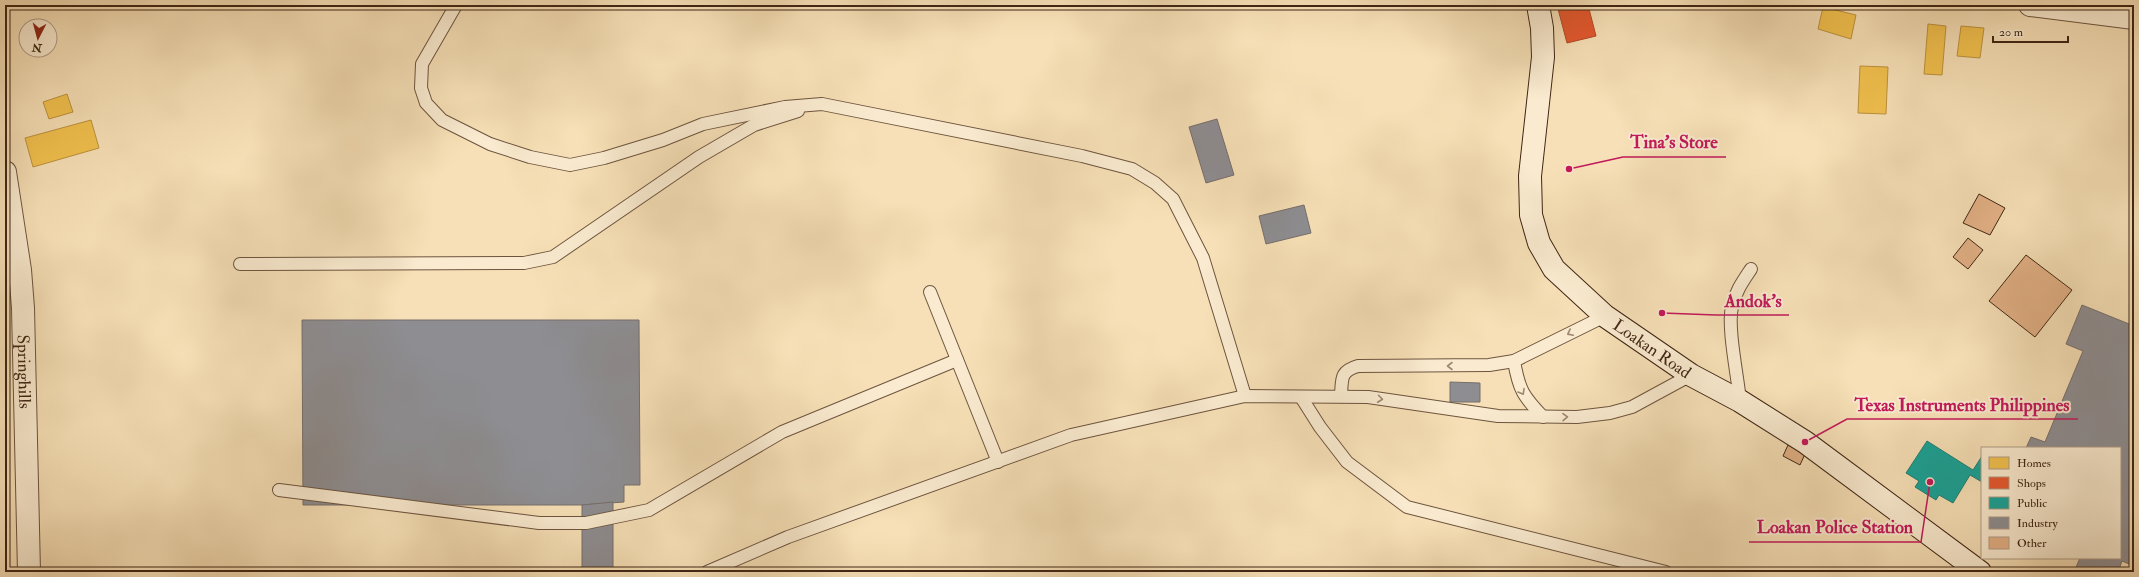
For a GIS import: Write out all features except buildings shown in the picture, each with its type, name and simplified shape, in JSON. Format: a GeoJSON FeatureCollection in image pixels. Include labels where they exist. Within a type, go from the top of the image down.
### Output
{"type":"FeatureCollection","features":[{"type":"Feature","properties":{"kind":"main road","name":"Loakan Road"},"geometry":{"type":"LineString","coordinates":[[1538,5],[1542,28],[1543,57],[1530,176],[1531,215],[1539,243],[1554,269],[1605,316],[1691,375],[1740,401],[1805,442],[1980,572]]}},
{"type":"Feature","properties":{"kind":"main road"},"geometry":{"type":"LineString","coordinates":[[2030,5],[2134,18]]}},
{"type":"Feature","properties":{"kind":"main road","name":"Springhills"},"geometry":{"type":"LineString","coordinates":[[5,172],[7,203],[20,270],[24,308],[29,572]]}},
{"type":"Feature","properties":{"kind":"lane"},"geometry":{"type":"LineString","coordinates":[[456,5],[422,64],[420,88],[426,103],[442,120],[490,144],[530,158],[570,165],[604,158],[641,147],[703,124],[785,107],[822,104],[1082,156],[1132,169],[1155,182],[1173,199],[1203,258],[1245,396]]}},
{"type":"Feature","properties":{"kind":"lane"},"geometry":{"type":"LineString","coordinates":[[240,264],[524,263],[553,257],[699,157],[754,125],[822,104]]}},
{"type":"Feature","properties":{"kind":"lane"},"geometry":{"type":"LineString","coordinates":[[1740,401],[1731,327],[1732,308],[1738,288],[1751,269]]}},
{"type":"Feature","properties":{"kind":"lane"},"geometry":{"type":"LineString","coordinates":[[930,292],[998,462]]}},
{"type":"Feature","properties":{"kind":"lane"},"geometry":{"type":"LineString","coordinates":[[1341,396],[1342,379],[1345,372],[1358,366],[1489,365],[1514,361],[1605,316]]}},
{"type":"Feature","properties":{"kind":"lane"},"geometry":{"type":"LineString","coordinates":[[279,490],[539,523],[586,523],[649,510],[782,432],[957,360]]}},
{"type":"Feature","properties":{"kind":"lane"},"geometry":{"type":"LineString","coordinates":[[1514,361],[1519,386],[1527,400],[1543,417]]}},
{"type":"Feature","properties":{"kind":"lane"},"geometry":{"type":"LineString","coordinates":[[707,572],[788,537],[1071,435],[1245,396],[1341,396],[1368,398],[1498,416],[1543,417],[1610,413],[1632,407],[1691,375]]}},
{"type":"Feature","properties":{"kind":"lane"},"geometry":{"type":"LineString","coordinates":[[1301,397],[1320,427],[1347,462],[1367,479],[1407,507],[1666,572]]}},
{"type":"Feature","properties":{"kind":"place","name":"Tina's Store"},"geometry":{"type":"Point","coordinates":[1569,169]}},
{"type":"Feature","properties":{"kind":"place","name":"Andok's"},"geometry":{"type":"Point","coordinates":[1662,313]}},
{"type":"Feature","properties":{"kind":"place","name":"Texas Instruments Philippines"},"geometry":{"type":"Point","coordinates":[1805,442]}},
{"type":"Feature","properties":{"kind":"place","name":"Loakan Police Station"},"geometry":{"type":"Point","coordinates":[1930,482]}}]}
